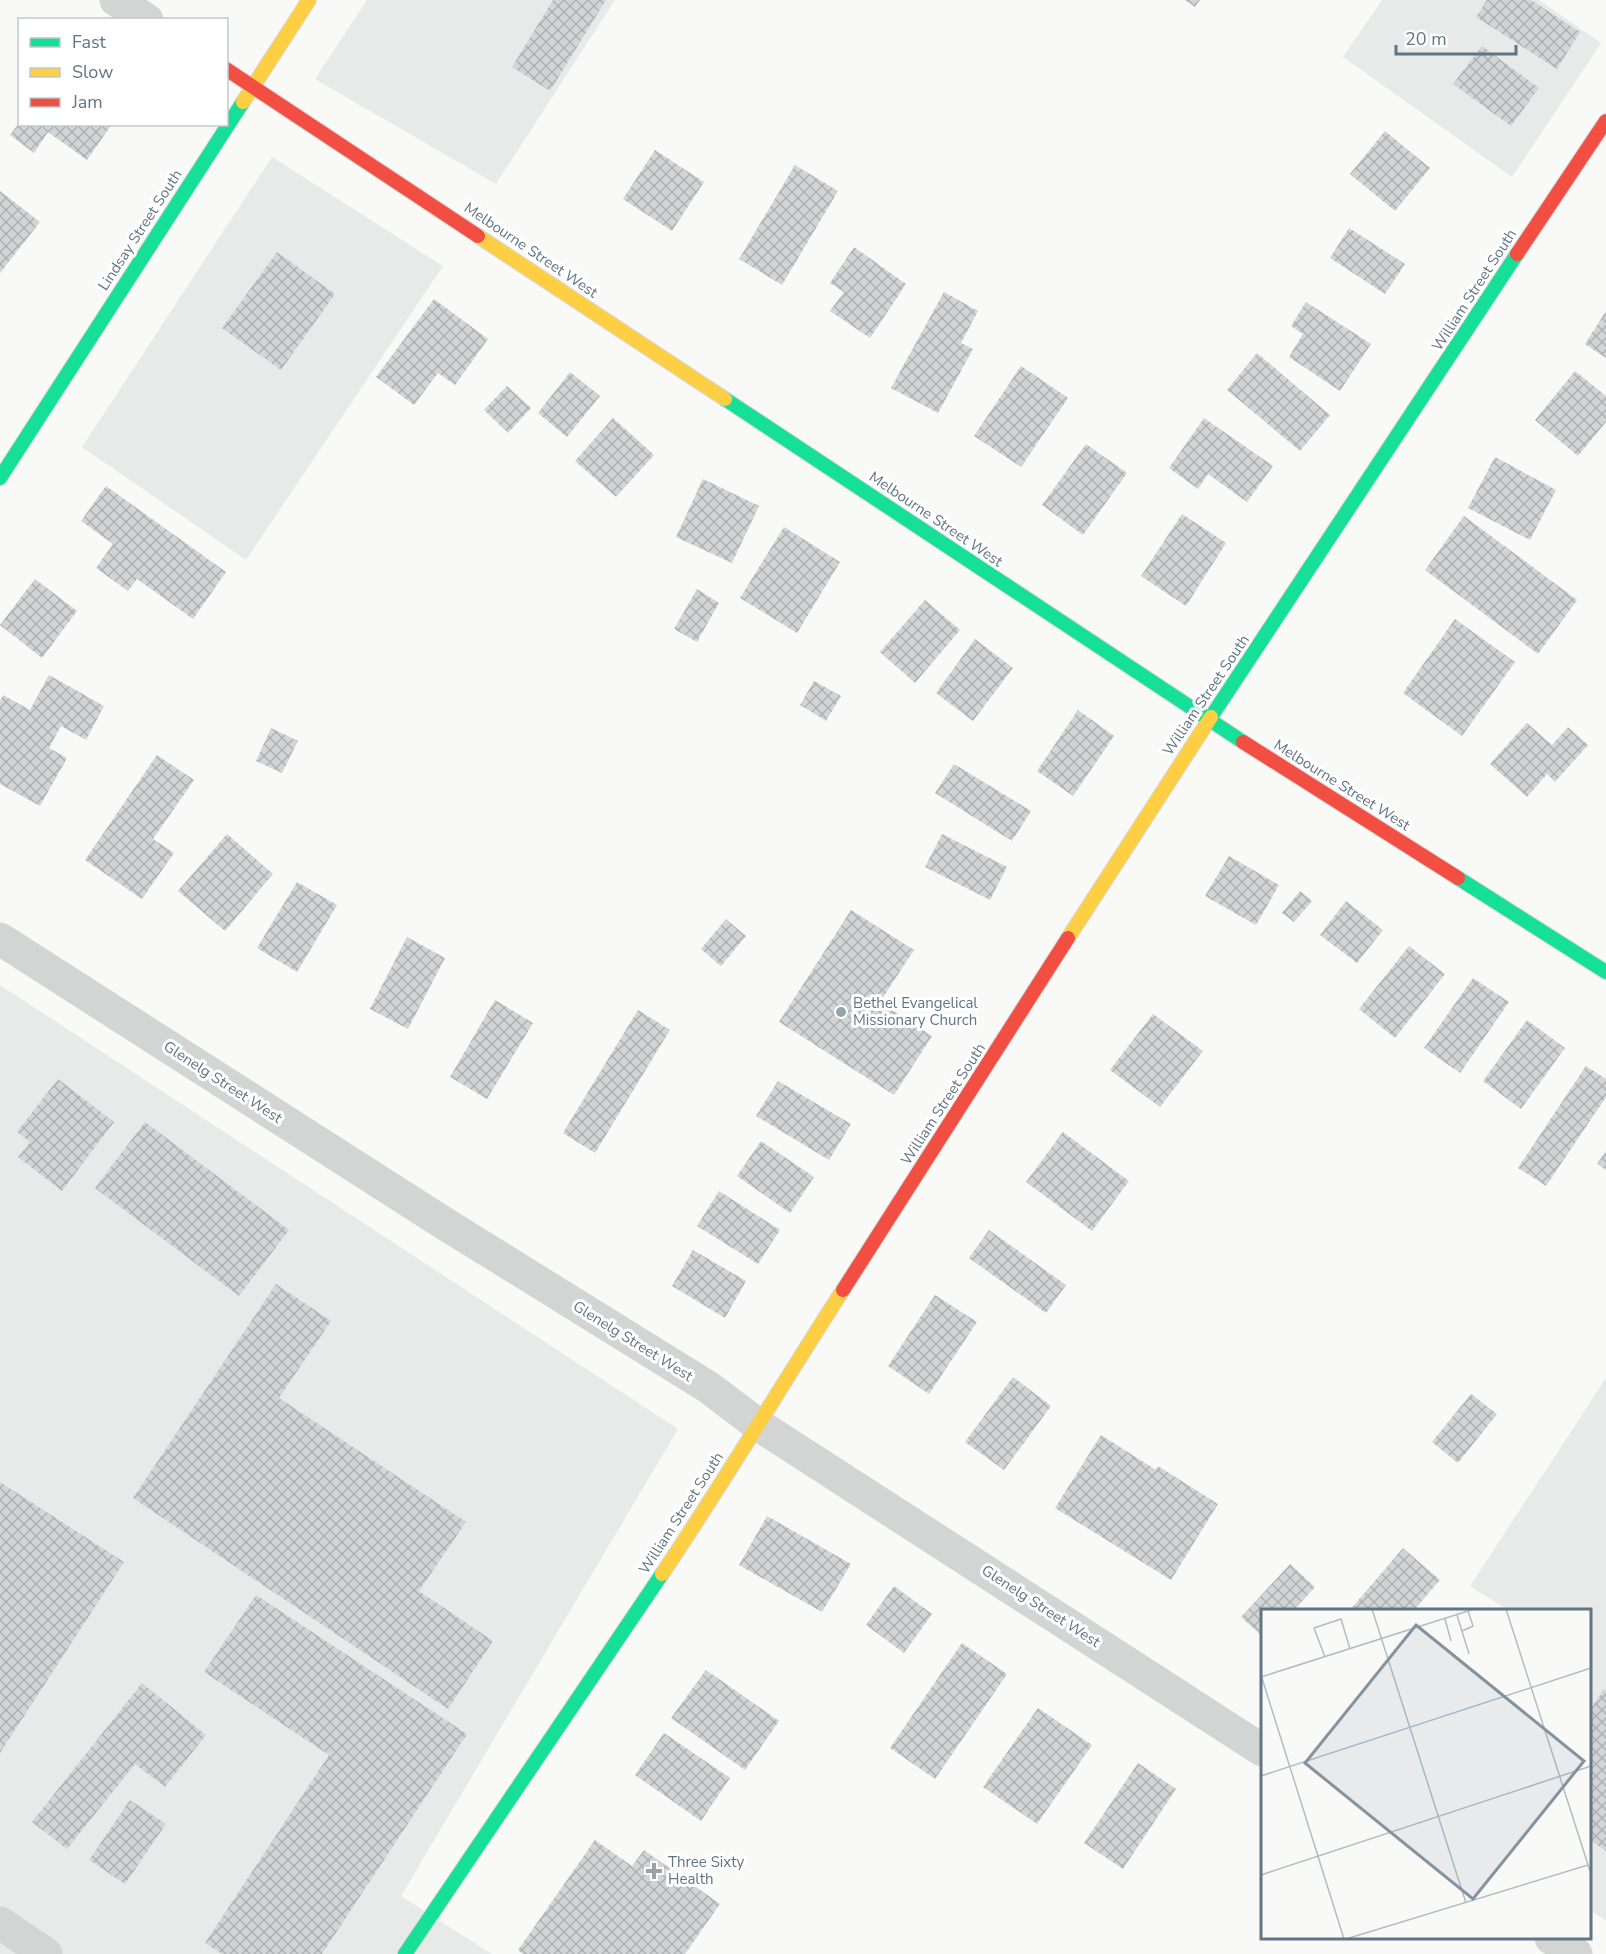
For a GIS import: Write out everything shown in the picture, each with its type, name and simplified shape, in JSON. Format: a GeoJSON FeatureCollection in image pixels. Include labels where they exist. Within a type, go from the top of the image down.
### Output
{"type":"FeatureCollection","features":[{"type":"Feature","properties":{"kind":"street"},"geometry":{"type":"LineString","coordinates":[[117,0],[144,18]]}},
{"type":"Feature","properties":{"kind":"street","name":"Lindsay Street South"},"geometry":{"type":"LineString","coordinates":[[228,125],[309,0]]}},
{"type":"Feature","properties":{"kind":"street","name":"Melbourne Street West"},"geometry":{"type":"LineString","coordinates":[[228,70],[1209,720],[1606,972]]}},
{"type":"Feature","properties":{"kind":"street","name":"William Street South"},"geometry":{"type":"LineString","coordinates":[[405,1954],[702,1515],[757,1424],[1209,720],[1606,121]]}},
{"type":"Feature","properties":{"kind":"street","name":"Lindsay Street South"},"geometry":{"type":"LineString","coordinates":[[0,478],[227,126]]}},
{"type":"Feature","properties":{"kind":"street","name":"Glenelg Street West"},"geometry":{"type":"LineString","coordinates":[[0,939],[442,1222],[708,1387],[757,1424],[1261,1749]]}},
{"type":"Feature","properties":{"kind":"street"},"geometry":{"type":"LineString","coordinates":[[0,1923],[46,1954]]}},
{"type":"Feature","properties":{"kind":"street"},"geometry":{"type":"LineString","coordinates":[[1553,1939],[1576,1954]]}},
{"type":"Feature","properties":{"kind":"shaded area"},"geometry":{"type":"Polygon","coordinates":[[[367,0],[615,0],[496,184],[315,79],[367,0]]]}},
{"type":"Feature","properties":{"kind":"shaded area"},"geometry":{"type":"Polygon","coordinates":[[[1382,0],[1539,0],[1601,43],[1512,177],[1343,57],[1382,0]]]}},
{"type":"Feature","properties":{"kind":"shaded area"},"geometry":{"type":"Polygon","coordinates":[[[272,157],[443,266],[246,560],[82,447],[272,157]]]}},
{"type":"Feature","properties":{"kind":"shaded area"},"geometry":{"type":"Polygon","coordinates":[[[0,985],[678,1429],[401,1896],[492,1954],[0,1954],[0,985]]]}},
{"type":"Feature","properties":{"kind":"shaded area"},"geometry":{"type":"Polygon","coordinates":[[[1606,1378],[1606,1921],[1591,1911],[1591,1609],[1506,1609],[1470,1586],[1606,1378]]]}},
{"type":"Feature","properties":{"kind":"building"},"geometry":{"type":"Polygon","coordinates":[[[553,0],[606,0],[550,91],[512,67],[553,0]]]}},
{"type":"Feature","properties":{"kind":"building"},"geometry":{"type":"Polygon","coordinates":[[[1185,0],[1200,0],[1195,7],[1185,0]]]}},
{"type":"Feature","properties":{"kind":"building"},"geometry":{"type":"Polygon","coordinates":[[[1487,0],[1531,0],[1580,32],[1557,69],[1476,17],[1487,0]]]}},
{"type":"Feature","properties":{"kind":"building"},"geometry":{"type":"Polygon","coordinates":[[[1482,46],[1539,88],[1511,126],[1453,84],[1482,46]]]}},
{"type":"Feature","properties":{"kind":"building"},"geometry":{"type":"Polygon","coordinates":[[[18,125],[111,126],[87,160],[48,132],[34,153],[10,135],[18,125]]]}},
{"type":"Feature","properties":{"kind":"building"},"geometry":{"type":"Polygon","coordinates":[[[1385,131],[1430,168],[1395,211],[1350,174],[1385,131]]]}},
{"type":"Feature","properties":{"kind":"building"},"geometry":{"type":"Polygon","coordinates":[[[655,150],[704,182],[672,231],[623,199],[655,150]]]}},
{"type":"Feature","properties":{"kind":"building"},"geometry":{"type":"Polygon","coordinates":[[[795,165],[838,191],[782,285],[739,259],[795,165]]]}},
{"type":"Feature","properties":{"kind":"building"},"geometry":{"type":"Polygon","coordinates":[[[0,191],[40,222],[0,273],[0,191]]]}},
{"type":"Feature","properties":{"kind":"building"},"geometry":{"type":"Polygon","coordinates":[[[1349,228],[1405,264],[1385,294],[1330,258],[1349,228]]]}},
{"type":"Feature","properties":{"kind":"building"},"geometry":{"type":"Polygon","coordinates":[[[854,247],[906,284],[870,338],[830,311],[844,292],[830,283],[854,247]]]}},
{"type":"Feature","properties":{"kind":"building"},"geometry":{"type":"Polygon","coordinates":[[[277,252],[335,294],[281,370],[222,328],[277,252]]]}},
{"type":"Feature","properties":{"kind":"building"},"geometry":{"type":"Polygon","coordinates":[[[944,292],[978,311],[961,343],[973,349],[938,413],[891,388],[944,292]]]}},
{"type":"Feature","properties":{"kind":"building"},"geometry":{"type":"Polygon","coordinates":[[[434,299],[488,339],[455,385],[438,373],[414,405],[376,377],[434,299]]]}},
{"type":"Feature","properties":{"kind":"building"},"geometry":{"type":"Polygon","coordinates":[[[1306,302],[1371,344],[1340,391],[1289,357],[1303,334],[1291,326],[1306,302]]]}},
{"type":"Feature","properties":{"kind":"building"},"geometry":{"type":"Polygon","coordinates":[[[1606,311],[1606,358],[1585,344],[1606,311]]]}},
{"type":"Feature","properties":{"kind":"building"},"geometry":{"type":"Polygon","coordinates":[[[1257,353],[1330,415],[1300,451],[1227,390],[1257,353]]]}},
{"type":"Feature","properties":{"kind":"building"},"geometry":{"type":"Polygon","coordinates":[[[1021,366],[1068,398],[1021,467],[974,436],[1021,366]]]}},
{"type":"Feature","properties":{"kind":"building"},"geometry":{"type":"Polygon","coordinates":[[[1575,371],[1606,396],[1606,422],[1578,456],[1535,420],[1575,371]]]}},
{"type":"Feature","properties":{"kind":"building"},"geometry":{"type":"Polygon","coordinates":[[[570,372],[600,396],[567,437],[538,413],[570,372]]]}},
{"type":"Feature","properties":{"kind":"building"},"geometry":{"type":"Polygon","coordinates":[[[507,386],[531,408],[508,433],[484,410],[507,386]]]}},
{"type":"Feature","properties":{"kind":"building"},"geometry":{"type":"Polygon","coordinates":[[[613,418],[654,455],[616,497],[575,461],[613,418]]]}},
{"type":"Feature","properties":{"kind":"building"},"geometry":{"type":"Polygon","coordinates":[[[1204,418],[1273,466],[1247,502],[1208,474],[1198,489],[1169,468],[1204,418]]]}},
{"type":"Feature","properties":{"kind":"building"},"geometry":{"type":"Polygon","coordinates":[[[1086,444],[1127,473],[1083,535],[1042,505],[1086,444]]]}},
{"type":"Feature","properties":{"kind":"building"},"geometry":{"type":"Polygon","coordinates":[[[1495,457],[1556,490],[1530,540],[1468,508],[1495,457]]]}},
{"type":"Feature","properties":{"kind":"building"},"geometry":{"type":"Polygon","coordinates":[[[703,479],[759,506],[732,563],[676,537],[703,479]]]}},
{"type":"Feature","properties":{"kind":"building"},"geometry":{"type":"Polygon","coordinates":[[[106,486],[226,572],[193,619],[137,579],[128,591],[96,568],[113,544],[81,521],[106,486]]]}},
{"type":"Feature","properties":{"kind":"building"},"geometry":{"type":"Polygon","coordinates":[[[1182,514],[1226,543],[1186,606],[1141,576],[1182,514]]]}},
{"type":"Feature","properties":{"kind":"building"},"geometry":{"type":"Polygon","coordinates":[[[1464,516],[1577,600],[1538,654],[1425,570],[1464,516]]]}},
{"type":"Feature","properties":{"kind":"building"},"geometry":{"type":"Polygon","coordinates":[[[784,527],[840,562],[797,633],[740,598],[784,527]]]}},
{"type":"Feature","properties":{"kind":"building"},"geometry":{"type":"Polygon","coordinates":[[[35,579],[77,611],[42,658],[0,625],[35,579]]]}},
{"type":"Feature","properties":{"kind":"building"},"geometry":{"type":"Polygon","coordinates":[[[697,589],[719,603],[697,642],[674,629],[697,589]]]}},
{"type":"Feature","properties":{"kind":"building"},"geometry":{"type":"Polygon","coordinates":[[[925,600],[960,630],[915,683],[880,652],[925,600]]]}},
{"type":"Feature","properties":{"kind":"building"},"geometry":{"type":"Polygon","coordinates":[[[1455,619],[1515,662],[1462,736],[1403,693],[1455,619]]]}},
{"type":"Feature","properties":{"kind":"building"},"geometry":{"type":"Polygon","coordinates":[[[975,639],[1013,668],[973,721],[936,693],[975,639]]]}},
{"type":"Feature","properties":{"kind":"building"},"geometry":{"type":"Polygon","coordinates":[[[49,675],[104,706],[86,740],[61,726],[49,748],[67,758],[40,806],[0,784],[0,701],[3,695],[30,710],[49,675]]]}},
{"type":"Feature","properties":{"kind":"building"},"geometry":{"type":"Polygon","coordinates":[[[814,681],[841,696],[826,721],[800,705],[814,681]]]}},
{"type":"Feature","properties":{"kind":"building"},"geometry":{"type":"Polygon","coordinates":[[[1078,710],[1114,736],[1073,796],[1037,771],[1078,710]]]}},
{"type":"Feature","properties":{"kind":"building"},"geometry":{"type":"Polygon","coordinates":[[[1527,723],[1552,745],[1568,727],[1588,745],[1555,782],[1547,774],[1527,797],[1490,764],[1527,723]]]}},
{"type":"Feature","properties":{"kind":"building"},"geometry":{"type":"Polygon","coordinates":[[[271,728],[298,741],[282,773],[256,761],[271,728]]]}},
{"type":"Feature","properties":{"kind":"building"},"geometry":{"type":"Polygon","coordinates":[[[157,755],[194,780],[153,839],[174,853],[142,899],[85,860],[157,755]]]}},
{"type":"Feature","properties":{"kind":"building"},"geometry":{"type":"Polygon","coordinates":[[[954,764],[1031,811],[1012,841],[935,793],[954,764]]]}},
{"type":"Feature","properties":{"kind":"building"},"geometry":{"type":"Polygon","coordinates":[[[227,834],[273,874],[225,931],[178,891],[227,834]]]}},
{"type":"Feature","properties":{"kind":"building"},"geometry":{"type":"Polygon","coordinates":[[[942,834],[1007,867],[990,900],[925,867],[942,834]]]}},
{"type":"Feature","properties":{"kind":"building"},"geometry":{"type":"Polygon","coordinates":[[[1229,856],[1279,885],[1256,925],[1205,896],[1229,856]]]}},
{"type":"Feature","properties":{"kind":"building"},"geometry":{"type":"Polygon","coordinates":[[[297,882],[337,905],[297,972],[257,948],[297,882]]]}},
{"type":"Feature","properties":{"kind":"building"},"geometry":{"type":"Polygon","coordinates":[[[1300,891],[1312,901],[1294,922],[1282,913],[1300,891]]]}},
{"type":"Feature","properties":{"kind":"building"},"geometry":{"type":"Polygon","coordinates":[[[1346,901],[1383,930],[1357,963],[1320,935],[1346,901]]]}},
{"type":"Feature","properties":{"kind":"building","name":"Bethel Evangelical Missionary Church"},"geometry":{"type":"Polygon","coordinates":[[[851,910],[914,950],[880,1002],[932,1036],[894,1095],[779,1022],[851,910]]]}},
{"type":"Feature","properties":{"kind":"building"},"geometry":{"type":"Polygon","coordinates":[[[726,919],[746,936],[721,966],[701,949],[726,919]]]}},
{"type":"Feature","properties":{"kind":"building"},"geometry":{"type":"Polygon","coordinates":[[[407,937],[445,958],[408,1029],[370,1009],[407,937]]]}},
{"type":"Feature","properties":{"kind":"building"},"geometry":{"type":"Polygon","coordinates":[[[1409,946],[1445,974],[1395,1038],[1359,1009],[1409,946]]]}},
{"type":"Feature","properties":{"kind":"building"},"geometry":{"type":"Polygon","coordinates":[[[1473,978],[1509,1002],[1460,1073],[1424,1048],[1473,978]]]}},
{"type":"Feature","properties":{"kind":"building"},"geometry":{"type":"Polygon","coordinates":[[[495,1000],[533,1023],[487,1099],[450,1077],[495,1000]]]}},
{"type":"Feature","properties":{"kind":"building"},"geometry":{"type":"Polygon","coordinates":[[[638,1010],[670,1030],[595,1153],[563,1133],[638,1010]]]}},
{"type":"Feature","properties":{"kind":"building"},"geometry":{"type":"Polygon","coordinates":[[[1153,1014],[1203,1051],[1160,1107],[1110,1070],[1153,1014]]]}},
{"type":"Feature","properties":{"kind":"building"},"geometry":{"type":"Polygon","coordinates":[[[1527,1020],[1565,1048],[1521,1109],[1483,1081],[1527,1020]]]}},
{"type":"Feature","properties":{"kind":"building"},"geometry":{"type":"Polygon","coordinates":[[[1586,1066],[1606,1079],[1606,1097],[1546,1186],[1518,1168],[1586,1066]]]}},
{"type":"Feature","properties":{"kind":"building"},"geometry":{"type":"Polygon","coordinates":[[[58,1079],[114,1122],[62,1191],[18,1157],[30,1142],[17,1132],[58,1079]]]}},
{"type":"Feature","properties":{"kind":"building"},"geometry":{"type":"Polygon","coordinates":[[[778,1081],[851,1124],[829,1160],[756,1116],[778,1081]]]}},
{"type":"Feature","properties":{"kind":"building"},"geometry":{"type":"Polygon","coordinates":[[[145,1122],[289,1230],[239,1296],[95,1188],[145,1122]]]}},
{"type":"Feature","properties":{"kind":"building"},"geometry":{"type":"Polygon","coordinates":[[[1063,1132],[1129,1181],[1092,1231],[1026,1182],[1063,1132]]]}},
{"type":"Feature","properties":{"kind":"building"},"geometry":{"type":"Polygon","coordinates":[[[761,1141],[814,1177],[790,1213],[737,1176],[761,1141]]]}},
{"type":"Feature","properties":{"kind":"building"},"geometry":{"type":"Polygon","coordinates":[[[1606,1151],[1606,1170],[1597,1164],[1606,1151]]]}},
{"type":"Feature","properties":{"kind":"building"},"geometry":{"type":"Polygon","coordinates":[[[719,1191],[780,1230],[758,1264],[697,1226],[719,1191]]]}},
{"type":"Feature","properties":{"kind":"building"},"geometry":{"type":"Polygon","coordinates":[[[989,1230],[1066,1285],[1046,1313],[969,1258],[989,1230]]]}},
{"type":"Feature","properties":{"kind":"building"},"geometry":{"type":"Polygon","coordinates":[[[693,1250],[746,1281],[725,1318],[672,1286],[693,1250]]]}},
{"type":"Feature","properties":{"kind":"building"},"geometry":{"type":"Polygon","coordinates":[[[276,1284],[331,1321],[279,1398],[466,1522],[419,1591],[493,1641],[448,1709],[133,1498],[276,1284]]]}},
{"type":"Feature","properties":{"kind":"building"},"geometry":{"type":"Polygon","coordinates":[[[935,1295],[977,1322],[929,1394],[888,1366],[935,1295]]]}},
{"type":"Feature","properties":{"kind":"building"},"geometry":{"type":"Polygon","coordinates":[[[1013,1377],[1051,1406],[1004,1470],[965,1442],[1013,1377]]]}},
{"type":"Feature","properties":{"kind":"building"},"geometry":{"type":"Polygon","coordinates":[[[1471,1394],[1497,1414],[1458,1463],[1432,1442],[1471,1394]]]}},
{"type":"Feature","properties":{"kind":"building"},"geometry":{"type":"Polygon","coordinates":[[[1101,1435],[1156,1470],[1158,1466],[1218,1504],[1171,1580],[1055,1508],[1101,1435]]]}},
{"type":"Feature","properties":{"kind":"building"},"geometry":{"type":"Polygon","coordinates":[[[0,1482],[124,1562],[0,1753],[0,1482]]]}},
{"type":"Feature","properties":{"kind":"building"},"geometry":{"type":"Polygon","coordinates":[[[767,1516],[851,1564],[822,1612],[739,1565],[767,1516]]]}},
{"type":"Feature","properties":{"kind":"building"},"geometry":{"type":"Polygon","coordinates":[[[1403,1548],[1440,1580],[1415,1609],[1351,1609],[1403,1548]]]}},
{"type":"Feature","properties":{"kind":"building"},"geometry":{"type":"Polygon","coordinates":[[[1290,1564],[1315,1587],[1295,1609],[1261,1609],[1261,1635],[1241,1617],[1290,1564]]]}},
{"type":"Feature","properties":{"kind":"building"},"geometry":{"type":"Polygon","coordinates":[[[894,1586],[932,1614],[904,1653],[866,1625],[894,1586]]]}},
{"type":"Feature","properties":{"kind":"building"},"geometry":{"type":"Polygon","coordinates":[[[256,1595],[467,1734],[322,1954],[222,1954],[205,1943],[329,1755],[204,1672],[256,1595]]]}},
{"type":"Feature","properties":{"kind":"building"},"geometry":{"type":"Polygon","coordinates":[[[962,1643],[1007,1674],[935,1779],[890,1748],[962,1643]]]}},
{"type":"Feature","properties":{"kind":"building"},"geometry":{"type":"Polygon","coordinates":[[[706,1670],[779,1721],[745,1770],[671,1718],[706,1670]]]}},
{"type":"Feature","properties":{"kind":"building"},"geometry":{"type":"Polygon","coordinates":[[[142,1683],[206,1735],[165,1787],[135,1764],[67,1849],[32,1822],[142,1683]]]}},
{"type":"Feature","properties":{"kind":"building"},"geometry":{"type":"Polygon","coordinates":[[[1604,1689],[1606,1691],[1606,1851],[1591,1841],[1591,1708],[1604,1689]]]}},
{"type":"Feature","properties":{"kind":"building"},"geometry":{"type":"Polygon","coordinates":[[[1038,1708],[1092,1745],[1037,1824],[983,1787],[1038,1708]]]}},
{"type":"Feature","properties":{"kind":"building"},"geometry":{"type":"Polygon","coordinates":[[[664,1733],[730,1778],[701,1821],[635,1775],[664,1733]]]}},
{"type":"Feature","properties":{"kind":"building"},"geometry":{"type":"Polygon","coordinates":[[[1138,1763],[1176,1789],[1123,1869],[1084,1843],[1138,1763]]]}},
{"type":"Feature","properties":{"kind":"building"},"geometry":{"type":"Polygon","coordinates":[[[130,1800],[166,1824],[125,1884],[89,1860],[130,1800]]]}},
{"type":"Feature","properties":{"kind":"building"},"geometry":{"type":"Polygon","coordinates":[[[595,1840],[632,1866],[644,1850],[720,1904],[685,1954],[523,1954],[518,1950],[595,1840]]]}},
{"type":"Feature","properties":{"kind":"traffic: fast"},"geometry":{"type":"LineString","coordinates":[[228,125],[243,102]]}},
{"type":"Feature","properties":{"kind":"traffic: fast"},"geometry":{"type":"LineString","coordinates":[[0,478],[227,126]]}},
{"type":"Feature","properties":{"kind":"traffic: fast"},"geometry":{"type":"LineString","coordinates":[[1211,717],[1517,254]]}},
{"type":"Feature","properties":{"kind":"traffic: fast"},"geometry":{"type":"LineString","coordinates":[[725,399],[1243,742]]}},
{"type":"Feature","properties":{"kind":"traffic: fast"},"geometry":{"type":"LineString","coordinates":[[1458,878],[1606,972]]}},
{"type":"Feature","properties":{"kind":"traffic: fast"},"geometry":{"type":"LineString","coordinates":[[405,1954],[662,1574]]}},
{"type":"Feature","properties":{"kind":"traffic: slow"},"geometry":{"type":"LineString","coordinates":[[243,102],[309,0]]}},
{"type":"Feature","properties":{"kind":"traffic: slow"},"geometry":{"type":"LineString","coordinates":[[478,236],[725,399]]}},
{"type":"Feature","properties":{"kind":"traffic: slow"},"geometry":{"type":"LineString","coordinates":[[1068,938],[1211,717]]}},
{"type":"Feature","properties":{"kind":"traffic: slow"},"geometry":{"type":"LineString","coordinates":[[662,1574],[843,1290]]}},
{"type":"Feature","properties":{"kind":"traffic: jam"},"geometry":{"type":"LineString","coordinates":[[228,70],[478,236]]}},
{"type":"Feature","properties":{"kind":"traffic: jam"},"geometry":{"type":"LineString","coordinates":[[1517,254],[1606,121]]}},
{"type":"Feature","properties":{"kind":"traffic: jam"},"geometry":{"type":"LineString","coordinates":[[1243,742],[1458,878]]}},
{"type":"Feature","properties":{"kind":"traffic: jam"},"geometry":{"type":"LineString","coordinates":[[843,1290],[1068,938]]}},
{"type":"Feature","properties":{"kind":"place","name":"Bethel Evangelical Missionary Church"},"geometry":{"type":"Point","coordinates":[841,1012]}},
{"type":"Feature","properties":{"kind":"place","name":"Three Sixty Health"},"geometry":{"type":"Point","coordinates":[654,1871]}}]}
